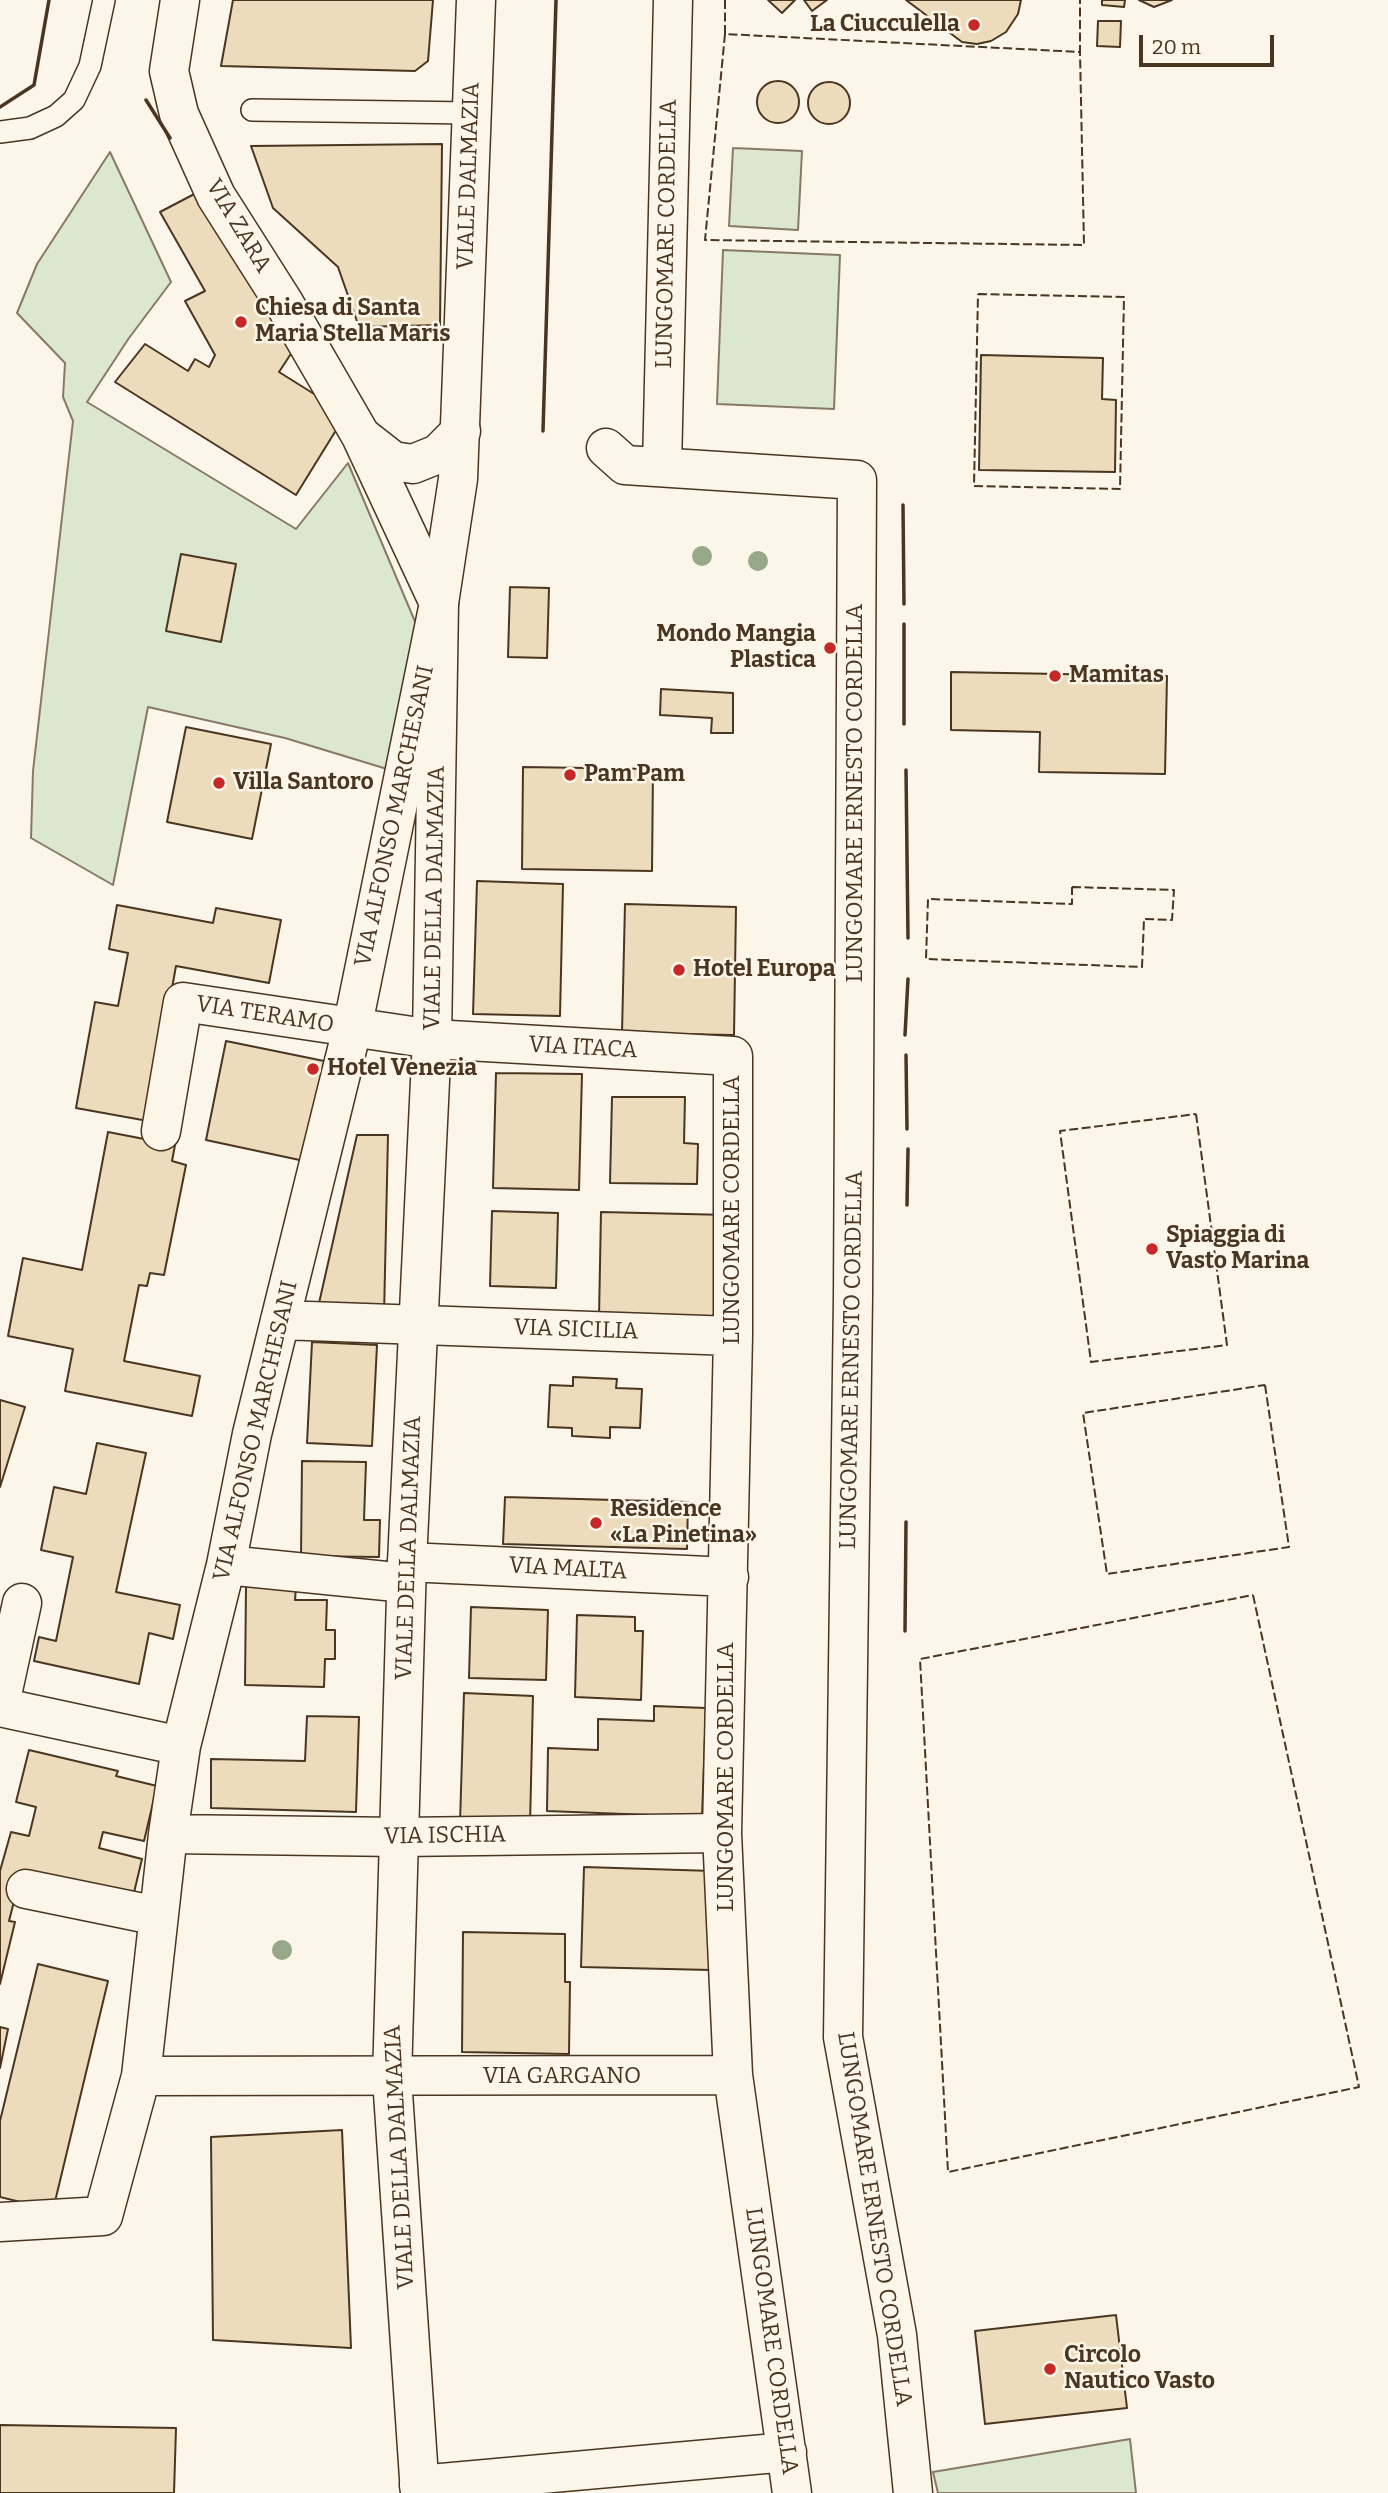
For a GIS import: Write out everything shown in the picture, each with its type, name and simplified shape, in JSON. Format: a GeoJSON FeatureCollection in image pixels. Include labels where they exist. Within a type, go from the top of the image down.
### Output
{"type":"FeatureCollection","features":[{"type":"Feature","properties":{"kind":"street","name":"VIA ZARA"},"geometry":{"type":"LineString","coordinates":[[180,0],[171,39],[169,71],[179,114],[216,196],[284,303],[361,436],[439,603]]}},
{"type":"Feature","properties":{"kind":"street","name":"VIALE DALMAZIA"},"geometry":{"type":"LineString","coordinates":[[439,603],[458,479],[461,431],[475,0]]}},
{"type":"Feature","properties":{"kind":"street","name":"LUNGOMARE CORDELLA"},"geometry":{"type":"LineString","coordinates":[[662,467],[673,0]]}},
{"type":"Feature","properties":{"kind":"street"},"geometry":{"type":"LineString","coordinates":[[361,436],[393,461],[412,464],[438,454],[461,431]]}},
{"type":"Feature","properties":{"kind":"street","name":"LUNGOMARE ERNESTO CORDELLA"},"geometry":{"type":"LineString","coordinates":[[606,448],[625,465],[857,480],[853,1297],[843,2037],[897,2335],[913,2493]]}},
{"type":"Feature","properties":{"kind":"street","name":"VIA ALFONSO MARCHESANI"},"geometry":{"type":"LineString","coordinates":[[0,2222],[103,2216],[141,2076],[158,1916],[181,1746],[226,1565],[251,1434],[352,1029],[439,603]]}},
{"type":"Feature","properties":{"kind":"street","name":"VIALE DELLA DALMAZIA"},"geometry":{"type":"LineString","coordinates":[[419,2489],[392,2078],[406,1572],[432,1039],[439,603]]}},
{"type":"Feature","properties":{"kind":"street","name":"VIA TERAMO"},"geometry":{"type":"LineString","coordinates":[[161,1131],[183,1002],[352,1029]]}},
{"type":"Feature","properties":{"kind":"street"},"geometry":{"type":"LineString","coordinates":[[352,1029],[432,1039]]}},
{"type":"Feature","properties":{"kind":"street","name":"VIA ITACA"},"geometry":{"type":"LineString","coordinates":[[432,1039],[733,1056]]}},
{"type":"Feature","properties":{"kind":"street","name":"LUNGOMARE CORDELLA"},"geometry":{"type":"LineString","coordinates":[[733,1056],[733,1336],[722,1832],[733,2076],[792,2493]]}},
{"type":"Feature","properties":{"kind":"street","name":"VIA SICILIA"},"geometry":{"type":"LineString","coordinates":[[279,1320],[733,1336]]}},
{"type":"Feature","properties":{"kind":"street","name":"VIA MALTA"},"geometry":{"type":"LineString","coordinates":[[226,1565],[406,1572],[729,1577]]}},
{"type":"Feature","properties":{"kind":"street"},"geometry":{"type":"LineString","coordinates":[[22,1603],[0,1706],[181,1746]]}},
{"type":"Feature","properties":{"kind":"street","name":"VIA ISCHIA"},"geometry":{"type":"LineString","coordinates":[[168,1834],[399,1837],[722,1832]]}},
{"type":"Feature","properties":{"kind":"street"},"geometry":{"type":"LineString","coordinates":[[26,1889],[158,1916]]}},
{"type":"Feature","properties":{"kind":"street","name":"VIA GARGANO"},"geometry":{"type":"LineString","coordinates":[[141,2076],[733,2076]]}},
{"type":"Feature","properties":{"kind":"street"},"geometry":{"type":"LineString","coordinates":[[419,2489],[786,2452]]}},
{"type":"Feature","properties":{"kind":"lane"},"geometry":{"type":"LineString","coordinates":[[0,132],[30,128],[56,116],[74,100],[90,66],[104,0]]}},
{"type":"Feature","properties":{"kind":"lane"},"geometry":{"type":"LineString","coordinates":[[252,110],[471,113]]}},
{"type":"Feature","properties":{"kind":"green space"},"geometry":{"type":"Polygon","coordinates":[[[733,148],[802,151],[798,230],[729,226],[733,148]]]}},
{"type":"Feature","properties":{"kind":"green space"},"geometry":{"type":"Polygon","coordinates":[[[110,152],[171,282],[129,338],[87,402],[296,529],[348,463],[419,631],[387,769],[285,738],[148,707],[113,885],[31,838],[33,771],[73,421],[63,397],[65,363],[17,313],[37,264],[110,152]]]}},
{"type":"Feature","properties":{"kind":"green space"},"geometry":{"type":"Polygon","coordinates":[[[723,250],[840,255],[834,409],[717,404],[723,250]]]}},
{"type":"Feature","properties":{"kind":"green space"},"geometry":{"type":"Polygon","coordinates":[[[1130,2439],[1136,2493],[938,2493],[933,2472],[1130,2439]]]}},
{"type":"Feature","properties":{"kind":"building"},"geometry":{"type":"Polygon","coordinates":[[[233,0],[433,0],[428,61],[415,71],[221,66],[233,0]]]}},
{"type":"Feature","properties":{"kind":"building"},"geometry":{"type":"Polygon","coordinates":[[[768,0],[795,0],[782,13],[768,0]]]}},
{"type":"Feature","properties":{"kind":"building"},"geometry":{"type":"Polygon","coordinates":[[[804,0],[827,0],[812,11],[804,0]]]}},
{"type":"Feature","properties":{"kind":"building","name":"La Ciucculella"},"geometry":{"type":"Polygon","coordinates":[[[906,0],[1021,0],[1018,14],[1006,32],[991,41],[977,44],[962,42],[906,0]]]}},
{"type":"Feature","properties":{"kind":"building"},"geometry":{"type":"Polygon","coordinates":[[[1102,0],[1125,0],[1124,7],[1102,5],[1102,0]]]}},
{"type":"Feature","properties":{"kind":"building"},"geometry":{"type":"Polygon","coordinates":[[[1139,0],[1172,0],[1154,7],[1139,0]]]}},
{"type":"Feature","properties":{"kind":"building"},"geometry":{"type":"Polygon","coordinates":[[[1098,21],[1121,21],[1120,47],[1097,46],[1098,21]]]}},
{"type":"Feature","properties":{"kind":"building"},"geometry":{"type":"Polygon","coordinates":[[[778,81],[793,87],[799,102],[793,117],[778,123],[763,117],[757,102],[763,87],[778,81]]]}},
{"type":"Feature","properties":{"kind":"building"},"geometry":{"type":"Polygon","coordinates":[[[829,82],[844,88],[850,103],[844,118],[829,124],[814,118],[808,103],[814,88],[829,82]]]}},
{"type":"Feature","properties":{"kind":"building"},"geometry":{"type":"Polygon","coordinates":[[[442,144],[440,325],[359,327],[338,267],[273,208],[251,146],[442,144]]]}},
{"type":"Feature","properties":{"kind":"building","name":"Chiesa di Santa Maria Stella Maris"},"geometry":{"type":"Polygon","coordinates":[[[202,190],[298,343],[279,372],[346,414],[296,495],[115,382],[145,344],[188,371],[195,359],[209,367],[215,355],[185,301],[205,291],[160,212],[202,190]]]}},
{"type":"Feature","properties":{"kind":"building"},"geometry":{"type":"Polygon","coordinates":[[[981,355],[1103,358],[1102,399],[1116,400],[1115,472],[979,470],[981,355]]]}},
{"type":"Feature","properties":{"kind":"building"},"geometry":{"type":"Polygon","coordinates":[[[181,554],[236,564],[221,642],[166,631],[181,554]]]}},
{"type":"Feature","properties":{"kind":"building"},"geometry":{"type":"Polygon","coordinates":[[[510,587],[549,588],[547,658],[508,657],[510,587]]]}},
{"type":"Feature","properties":{"kind":"building"},"geometry":{"type":"Polygon","coordinates":[[[951,672],[1167,676],[1165,774],[1039,772],[1040,732],[951,730],[951,672]]]}},
{"type":"Feature","properties":{"kind":"building"},"geometry":{"type":"Polygon","coordinates":[[[661,689],[733,693],[733,733],[711,733],[712,718],[660,715],[661,689]]]}},
{"type":"Feature","properties":{"kind":"building","name":"Villa Santoro"},"geometry":{"type":"Polygon","coordinates":[[[186,727],[271,744],[252,839],[167,822],[186,727]]]}},
{"type":"Feature","properties":{"kind":"building"},"geometry":{"type":"Polygon","coordinates":[[[523,767],[653,769],[652,871],[522,869],[523,767]]]}},
{"type":"Feature","properties":{"kind":"building"},"geometry":{"type":"Polygon","coordinates":[[[477,881],[563,884],[560,1016],[473,1014],[477,881]]]}},
{"type":"Feature","properties":{"kind":"building","name":"Hotel Europa"},"geometry":{"type":"Polygon","coordinates":[[[625,904],[736,907],[734,1035],[622,1033],[625,904]]]}},
{"type":"Feature","properties":{"kind":"building"},"geometry":{"type":"Polygon","coordinates":[[[117,905],[213,923],[216,908],[281,920],[269,983],[176,966],[148,1121],[76,1108],[95,1002],[118,1006],[128,953],[109,949],[117,905]]]}},
{"type":"Feature","properties":{"kind":"building"},"geometry":{"type":"Polygon","coordinates":[[[226,1041],[329,1062],[309,1162],[206,1140],[226,1041]]]}},
{"type":"Feature","properties":{"kind":"building"},"geometry":{"type":"Polygon","coordinates":[[[496,1073],[582,1074],[579,1190],[493,1188],[496,1073]]]}},
{"type":"Feature","properties":{"kind":"building"},"geometry":{"type":"Polygon","coordinates":[[[612,1097],[685,1097],[684,1143],[698,1144],[697,1184],[610,1183],[612,1097]]]}},
{"type":"Feature","properties":{"kind":"building"},"geometry":{"type":"Polygon","coordinates":[[[108,1132],[175,1145],[172,1161],[186,1165],[164,1275],[150,1273],[147,1286],[139,1285],[124,1361],[200,1376],[192,1416],[65,1391],[73,1349],[8,1336],[23,1258],[82,1270],[108,1132]]]}},
{"type":"Feature","properties":{"kind":"building"},"geometry":{"type":"Polygon","coordinates":[[[357,1135],[388,1135],[384,1316],[317,1312],[357,1135]]]}},
{"type":"Feature","properties":{"kind":"building"},"geometry":{"type":"Polygon","coordinates":[[[492,1211],[558,1213],[556,1288],[490,1286],[492,1211]]]}},
{"type":"Feature","properties":{"kind":"building"},"geometry":{"type":"Polygon","coordinates":[[[601,1212],[728,1215],[726,1320],[599,1317],[601,1212]]]}},
{"type":"Feature","properties":{"kind":"building"},"geometry":{"type":"Polygon","coordinates":[[[312,1342],[377,1345],[372,1446],[307,1443],[312,1342]]]}},
{"type":"Feature","properties":{"kind":"building"},"geometry":{"type":"Polygon","coordinates":[[[573,1377],[617,1379],[616,1388],[642,1389],[640,1428],[610,1427],[610,1438],[572,1436],[572,1428],[548,1427],[550,1385],[573,1386],[573,1377]]]}},
{"type":"Feature","properties":{"kind":"building"},"geometry":{"type":"Polygon","coordinates":[[[0,1400],[25,1407],[0,1487],[0,1400]]]}},
{"type":"Feature","properties":{"kind":"building"},"geometry":{"type":"Polygon","coordinates":[[[97,1443],[146,1453],[116,1592],[180,1605],[173,1639],[149,1633],[139,1684],[34,1661],[39,1637],[56,1641],[73,1557],[41,1550],[54,1487],[86,1494],[97,1443]]]}},
{"type":"Feature","properties":{"kind":"building"},"geometry":{"type":"Polygon","coordinates":[[[302,1461],[366,1462],[364,1520],[380,1520],[379,1557],[301,1556],[302,1461]]]}},
{"type":"Feature","properties":{"kind":"building","name":"Residence «La Pinetina»"},"geometry":{"type":"Polygon","coordinates":[[[505,1497],[688,1502],[687,1549],[503,1544],[505,1497]]]}},
{"type":"Feature","properties":{"kind":"building"},"geometry":{"type":"Polygon","coordinates":[[[246,1586],[296,1587],[295,1600],[327,1600],[326,1630],[335,1630],[335,1659],[325,1659],[324,1687],[245,1685],[246,1586]]]}},
{"type":"Feature","properties":{"kind":"building"},"geometry":{"type":"Polygon","coordinates":[[[471,1607],[548,1610],[546,1680],[469,1678],[471,1607]]]}},
{"type":"Feature","properties":{"kind":"building"},"geometry":{"type":"Polygon","coordinates":[[[577,1615],[635,1617],[635,1631],[643,1631],[641,1700],[575,1697],[577,1615]]]}},
{"type":"Feature","properties":{"kind":"building"},"geometry":{"type":"Polygon","coordinates":[[[464,1693],[533,1696],[530,1825],[460,1823],[464,1693]]]}},
{"type":"Feature","properties":{"kind":"building"},"geometry":{"type":"Polygon","coordinates":[[[654,1706],[706,1708],[702,1817],[547,1811],[548,1748],[598,1750],[598,1719],[654,1721],[654,1706]]]}},
{"type":"Feature","properties":{"kind":"building"},"geometry":{"type":"Polygon","coordinates":[[[307,1716],[359,1717],[356,1812],[211,1808],[211,1759],[305,1761],[307,1716]]]}},
{"type":"Feature","properties":{"kind":"building"},"geometry":{"type":"Polygon","coordinates":[[[29,1750],[118,1771],[116,1776],[157,1786],[144,1841],[103,1832],[99,1848],[142,1859],[132,1901],[21,1874],[9,1921],[15,1922],[0,1984],[0,1871],[11,1832],[29,1836],[36,1807],[16,1802],[29,1750]]]}},
{"type":"Feature","properties":{"kind":"building"},"geometry":{"type":"Polygon","coordinates":[[[584,1867],[713,1871],[711,1970],[581,1967],[584,1867]]]}},
{"type":"Feature","properties":{"kind":"building"},"geometry":{"type":"Polygon","coordinates":[[[463,1932],[565,1934],[565,1982],[570,1982],[569,2054],[462,2052],[463,1932]]]}},
{"type":"Feature","properties":{"kind":"building"},"geometry":{"type":"Polygon","coordinates":[[[38,1964],[108,1981],[53,2210],[0,2197],[0,2121],[38,1964]]]}},
{"type":"Feature","properties":{"kind":"building"},"geometry":{"type":"Polygon","coordinates":[[[0,2027],[8,2029],[0,2068],[0,2027]]]}},
{"type":"Feature","properties":{"kind":"building"},"geometry":{"type":"Polygon","coordinates":[[[342,2130],[351,2348],[213,2340],[211,2137],[342,2130]]]}},
{"type":"Feature","properties":{"kind":"building","name":"Circolo Nautico Vasto"},"geometry":{"type":"Polygon","coordinates":[[[1116,2315],[1127,2408],[985,2424],[975,2331],[1116,2315]]]}},
{"type":"Feature","properties":{"kind":"building"},"geometry":{"type":"Polygon","coordinates":[[[0,2425],[176,2428],[174,2493],[0,2493],[0,2425]]]}},
{"type":"Feature","properties":{"kind":"fence"},"geometry":{"type":"LineString","coordinates":[[725,0],[725,34],[1080,52],[1080,0]]}},
{"type":"Feature","properties":{"kind":"fence"},"geometry":{"type":"LineString","coordinates":[[725,34],[705,240],[1084,245],[1080,52]]}},
{"type":"Feature","properties":{"kind":"fence"},"geometry":{"type":"LineString","coordinates":[[978,294],[1124,297],[1120,489],[974,486],[978,294]]}},
{"type":"Feature","properties":{"kind":"fence"},"geometry":{"type":"LineString","coordinates":[[1072,887],[1174,890],[1172,920],[1144,919],[1142,967],[926,959],[928,899],[1072,904],[1072,887]]}},
{"type":"Feature","properties":{"kind":"fence"},"geometry":{"type":"LineString","coordinates":[[1196,1114],[1227,1345],[1091,1362],[1060,1131],[1196,1114]]}},
{"type":"Feature","properties":{"kind":"fence"},"geometry":{"type":"LineString","coordinates":[[1265,1385],[1289,1547],[1107,1574],[1083,1413],[1265,1385]]}},
{"type":"Feature","properties":{"kind":"fence"},"geometry":{"type":"LineString","coordinates":[[1253,1595],[1359,2087],[948,2172],[920,1659],[1253,1595]]}},
{"type":"Feature","properties":{"kind":"wall"},"geometry":{"type":"LineString","coordinates":[[0,107],[34,85],[49,0]]}},
{"type":"Feature","properties":{"kind":"wall"},"geometry":{"type":"LineString","coordinates":[[543,431],[556,0]]}},
{"type":"Feature","properties":{"kind":"wall"},"geometry":{"type":"LineString","coordinates":[[146,100],[170,138]]}},
{"type":"Feature","properties":{"kind":"wall"},"geometry":{"type":"LineString","coordinates":[[903,505],[904,604]]}},
{"type":"Feature","properties":{"kind":"wall"},"geometry":{"type":"LineString","coordinates":[[904,624],[904,724]]}},
{"type":"Feature","properties":{"kind":"wall"},"geometry":{"type":"LineString","coordinates":[[906,770],[908,938]]}},
{"type":"Feature","properties":{"kind":"wall"},"geometry":{"type":"LineString","coordinates":[[905,1035],[908,979]]}},
{"type":"Feature","properties":{"kind":"wall"},"geometry":{"type":"LineString","coordinates":[[906,1055],[907,1129]]}},
{"type":"Feature","properties":{"kind":"wall"},"geometry":{"type":"LineString","coordinates":[[907,1205],[908,1149]]}},
{"type":"Feature","properties":{"kind":"wall"},"geometry":{"type":"LineString","coordinates":[[905,1631],[906,1522]]}},
{"type":"Feature","properties":{"kind":"place","name":"La Ciucculella"},"geometry":{"type":"Point","coordinates":[974,25]}},
{"type":"Feature","properties":{"kind":"place","name":"Chiesa di Santa Maria Stella Maris"},"geometry":{"type":"Point","coordinates":[241,322]}},
{"type":"Feature","properties":{"kind":"place","name":"Mondo Mangia Plastica"},"geometry":{"type":"Point","coordinates":[830,648]}},
{"type":"Feature","properties":{"kind":"place","name":"Mamitas"},"geometry":{"type":"Point","coordinates":[1055,676]}},
{"type":"Feature","properties":{"kind":"place","name":"Pam Pam"},"geometry":{"type":"Point","coordinates":[570,775]}},
{"type":"Feature","properties":{"kind":"place","name":"Villa Santoro"},"geometry":{"type":"Point","coordinates":[219,783]}},
{"type":"Feature","properties":{"kind":"place","name":"Hotel Europa"},"geometry":{"type":"Point","coordinates":[679,970]}},
{"type":"Feature","properties":{"kind":"place","name":"Hotel Venezia"},"geometry":{"type":"Point","coordinates":[313,1069]}},
{"type":"Feature","properties":{"kind":"place","name":"Spiaggia di Vasto Marina"},"geometry":{"type":"Point","coordinates":[1152,1249]}},
{"type":"Feature","properties":{"kind":"place","name":"Residence «La Pinetina»"},"geometry":{"type":"Point","coordinates":[596,1523]}},
{"type":"Feature","properties":{"kind":"place","name":"Circolo Nautico Vasto"},"geometry":{"type":"Point","coordinates":[1050,2369]}}]}
